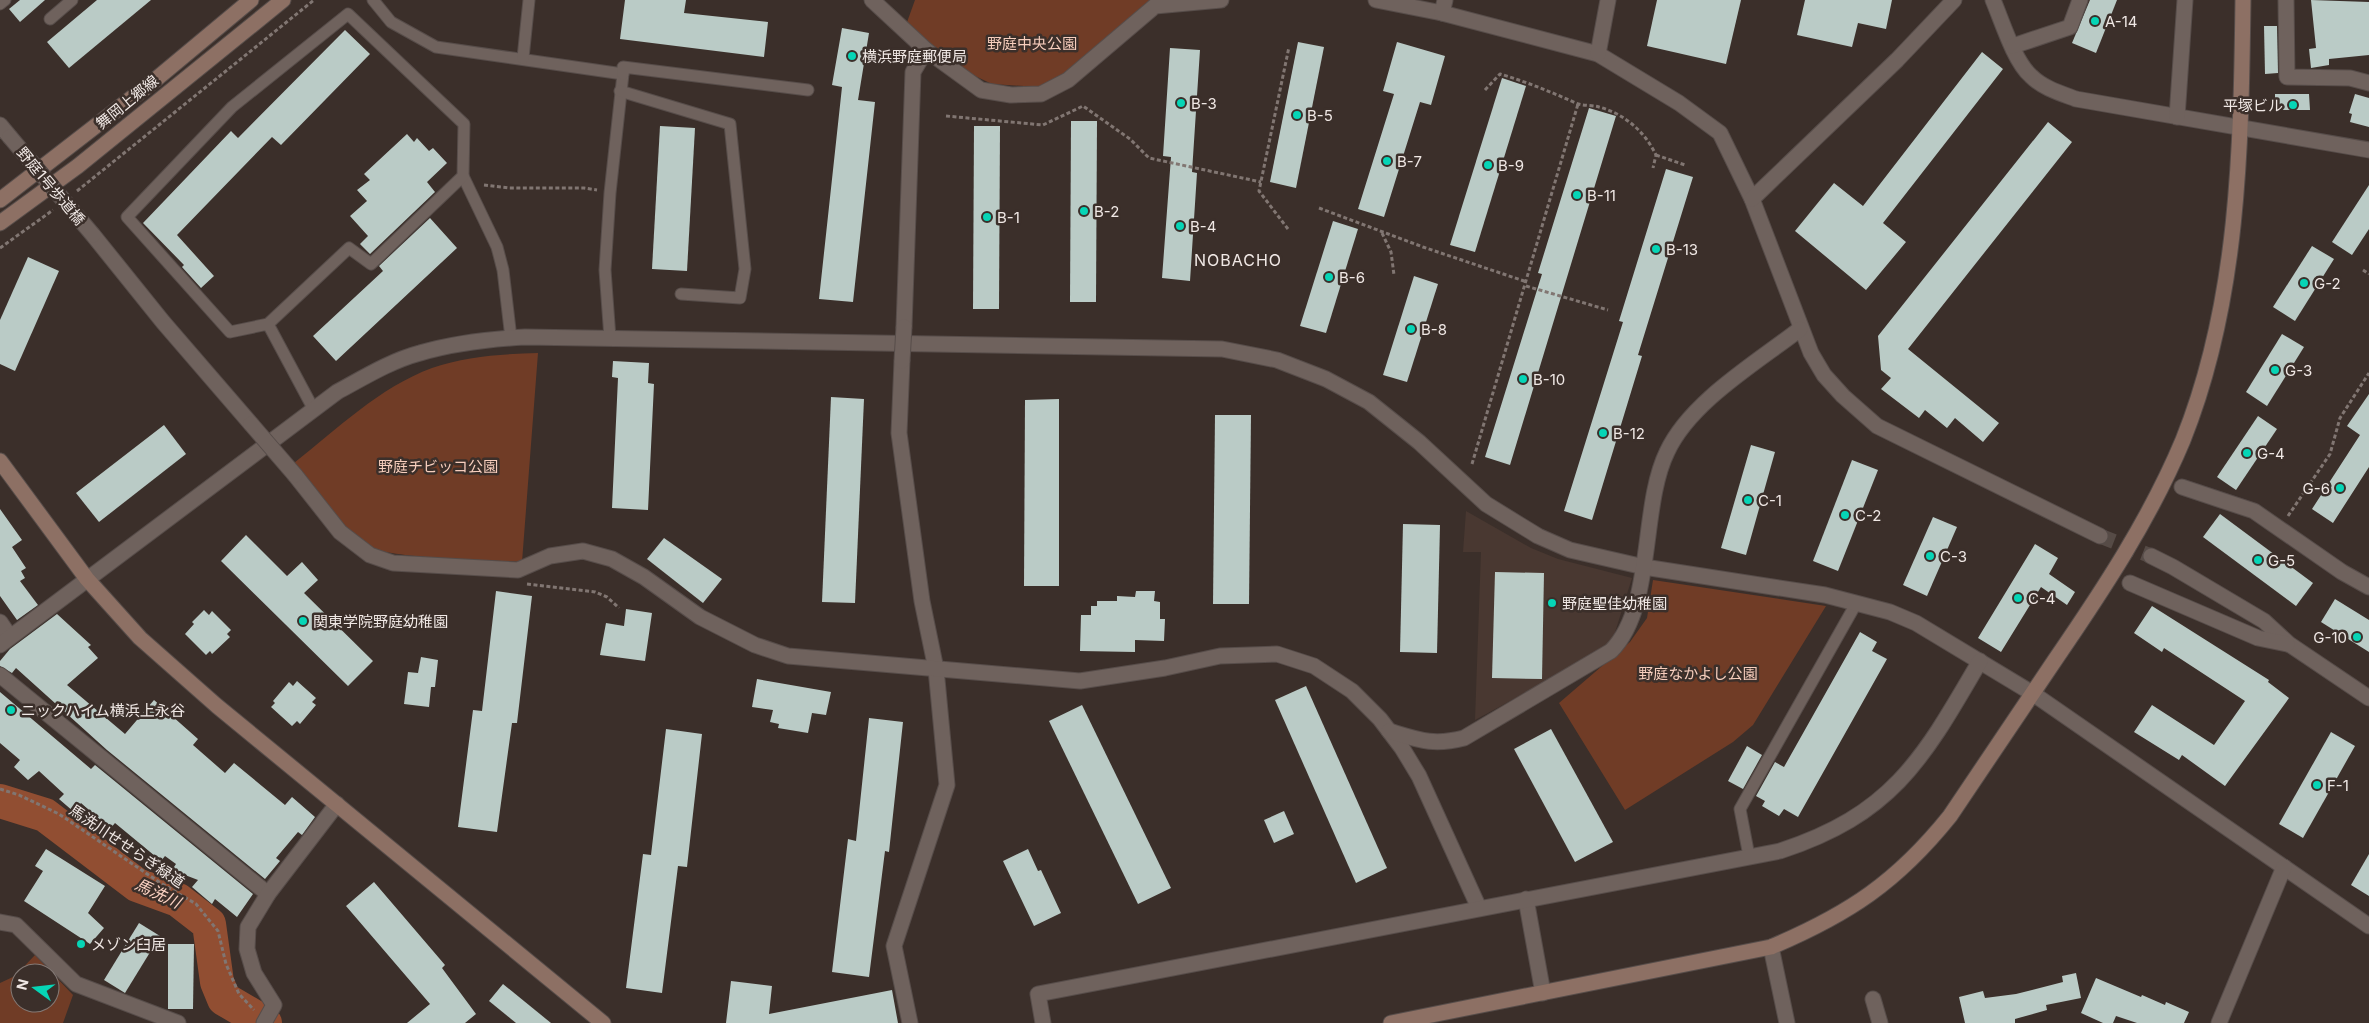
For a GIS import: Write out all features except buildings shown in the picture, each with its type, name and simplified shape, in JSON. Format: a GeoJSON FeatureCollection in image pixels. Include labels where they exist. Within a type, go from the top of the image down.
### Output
{"type":"FeatureCollection","features":[{"type":"Feature","properties":{"kind":"street","name":"舞岡上郷線"},"geometry":{"type":"LineString","coordinates":[[0,200],[155,80],[251,0]]}},
{"type":"Feature","properties":{"kind":"street"},"geometry":{"type":"LineString","coordinates":[[0,223],[86,160],[283,0]]}},
{"type":"Feature","properties":{"kind":"street"},"geometry":{"type":"LineString","coordinates":[[872,0],[926,50],[981,90],[1011,95],[1040,94],[1068,80],[1155,6],[1221,0]]}},
{"type":"Feature","properties":{"kind":"street"},"geometry":{"type":"LineString","coordinates":[[1376,0],[1444,6],[1598,54],[1679,103],[1720,133],[1752,200],[1800,329],[1824,375],[1843,396],[1877,426],[2100,536]]}},
{"type":"Feature","properties":{"kind":"street"},"geometry":{"type":"LineString","coordinates":[[1598,54],[1608,0]]}},
{"type":"Feature","properties":{"kind":"street"},"geometry":{"type":"LineString","coordinates":[[1752,200],[1897,60],[1954,0]]}},
{"type":"Feature","properties":{"kind":"street"},"geometry":{"type":"LineString","coordinates":[[1993,0],[2013,46],[2030,76],[2045,86],[2076,99],[2369,150]]}},
{"type":"Feature","properties":{"kind":"street"},"geometry":{"type":"LineString","coordinates":[[2013,46],[2070,27],[2080,0]]}},
{"type":"Feature","properties":{"kind":"street"},"geometry":{"type":"LineString","coordinates":[[2177,117],[2185,0]]}},
{"type":"Feature","properties":{"kind":"street"},"geometry":{"type":"LineString","coordinates":[[1391,1023],[1771,947],[1806,932],[1854,907],[1905,867],[1928,844],[1950,816],[2112,577],[2153,506],[2183,440],[2204,377],[2219,316],[2234,227],[2241,128],[2243,0]]}},
{"type":"Feature","properties":{"kind":"street"},"geometry":{"type":"LineString","coordinates":[[2286,0],[2287,77],[2350,78],[2369,84]]}},
{"type":"Feature","properties":{"kind":"street"},"geometry":{"type":"LineString","coordinates":[[910,1023],[894,946],[947,785],[936,669],[922,601],[899,433],[913,72],[926,50]]}},
{"type":"Feature","properties":{"kind":"street","name":"野庭1号歩道橋"},"geometry":{"type":"LineString","coordinates":[[0,124],[163,322],[294,475],[340,532],[370,555],[393,563],[518,570],[550,556],[583,551],[612,559],[644,578],[700,617],[756,645],[788,656],[1080,681],[1165,668],[1220,656],[1277,654],[1314,666],[1352,691],[1389,731],[1419,776],[1479,908]]}},
{"type":"Feature","properties":{"kind":"street"},"geometry":{"type":"LineString","coordinates":[[1389,731],[1419,740],[1442,744],[1464,738],[1611,651],[1620,642],[1630,623],[1644,567],[1659,471],[1667,450],[1691,414],[1800,329]]}},
{"type":"Feature","properties":{"kind":"street"},"geometry":{"type":"LineString","coordinates":[[0,622],[5,641],[337,392],[383,367],[418,353],[474,341],[511,338],[610,338],[1222,349],[1277,360],[1326,379],[1369,402],[1419,442],[1486,504],[1520,526],[1570,550],[1644,567],[1825,595],[1890,612],[1916,623],[2032,693],[2369,926]]}},
{"type":"Feature","properties":{"kind":"street"},"geometry":{"type":"LineString","coordinates":[[0,461],[87,578],[140,638],[217,706],[603,1023]]}},
{"type":"Feature","properties":{"kind":"street"},"geometry":{"type":"LineString","coordinates":[[2182,487],[2254,511],[2342,572],[2369,587]]}},
{"type":"Feature","properties":{"kind":"street"},"geometry":{"type":"LineString","coordinates":[[2151,556],[2264,621],[2289,644],[2369,698]]}},
{"type":"Feature","properties":{"kind":"street"},"geometry":{"type":"LineString","coordinates":[[2130,583],[2258,638],[2289,644]]}},
{"type":"Feature","properties":{"kind":"street"},"geometry":{"type":"LineString","coordinates":[[1043,1023],[1038,994],[1780,851],[1815,839],[1846,823],[1886,796],[1918,762],[1980,661]]}},
{"type":"Feature","properties":{"kind":"street"},"geometry":{"type":"LineString","coordinates":[[0,675],[268,894]]}},
{"type":"Feature","properties":{"kind":"street"},"geometry":{"type":"LineString","coordinates":[[266,1020],[274,1005],[254,973],[247,942],[248,927],[268,894],[338,804]]}},
{"type":"Feature","properties":{"kind":"street"},"geometry":{"type":"LineString","coordinates":[[2219,1023],[2284,866]]}},
{"type":"Feature","properties":{"kind":"street"},"geometry":{"type":"LineString","coordinates":[[1526,899],[1543,992]]}},
{"type":"Feature","properties":{"kind":"street"},"geometry":{"type":"LineString","coordinates":[[0,922],[16,925],[76,984],[178,1023]]}},
{"type":"Feature","properties":{"kind":"street"},"geometry":{"type":"LineString","coordinates":[[1771,947],[1787,1023]]}},
{"type":"Feature","properties":{"kind":"street"},"geometry":{"type":"LineString","coordinates":[[1873,998],[1880,1023]]}},
{"type":"Feature","properties":{"kind":"lane"},"geometry":{"type":"LineString","coordinates":[[0,4],[5,0]]}},
{"type":"Feature","properties":{"kind":"lane"},"geometry":{"type":"LineString","coordinates":[[50,19],[72,0]]}},
{"type":"Feature","properties":{"kind":"lane"},"geometry":{"type":"LineString","coordinates":[[373,0],[391,22],[436,47],[623,74]]}},
{"type":"Feature","properties":{"kind":"lane"},"geometry":{"type":"LineString","coordinates":[[522,58],[529,0]]}},
{"type":"Feature","properties":{"kind":"lane"},"geometry":{"type":"LineString","coordinates":[[466,181],[371,264],[349,248],[268,324],[230,332],[127,217],[232,107],[348,14],[464,124],[466,181],[497,247],[503,270],[511,338]]}},
{"type":"Feature","properties":{"kind":"lane"},"geometry":{"type":"LineString","coordinates":[[610,338],[605,270],[610,192],[623,67],[808,90]]}},
{"type":"Feature","properties":{"kind":"lane"},"geometry":{"type":"LineString","coordinates":[[620,91],[730,124],[745,269],[740,298],[682,294]]}},
{"type":"Feature","properties":{"kind":"lane"},"geometry":{"type":"LineString","coordinates":[[268,324],[314,410]]}},
{"type":"Feature","properties":{"kind":"lane"},"geometry":{"type":"LineString","coordinates":[[1749,856],[1740,809],[1857,602]]}},
{"type":"Feature","properties":{"kind":"path"},"geometry":{"type":"LineString","coordinates":[[69,197],[314,0]]}},
{"type":"Feature","properties":{"kind":"path"},"geometry":{"type":"LineString","coordinates":[[1288,228],[1259,191],[1289,46]]}},
{"type":"Feature","properties":{"kind":"path"},"geometry":{"type":"LineString","coordinates":[[1486,90],[1500,74],[1533,84],[1578,104],[1608,109],[1643,133],[1656,155],[1685,165]]}},
{"type":"Feature","properties":{"kind":"path"},"geometry":{"type":"LineString","coordinates":[[1472,464],[1578,104]]}},
{"type":"Feature","properties":{"kind":"path"},"geometry":{"type":"LineString","coordinates":[[946,116],[1043,125],[1083,106],[1130,139],[1149,158],[1261,182]]}},
{"type":"Feature","properties":{"kind":"path"},"geometry":{"type":"LineString","coordinates":[[1653,168],[1656,155]]}},
{"type":"Feature","properties":{"kind":"path"},"geometry":{"type":"LineString","coordinates":[[466,181],[509,188],[584,188],[610,192]]}},
{"type":"Feature","properties":{"kind":"path"},"geometry":{"type":"LineString","coordinates":[[1319,208],[1526,284],[1608,310]]}},
{"type":"Feature","properties":{"kind":"path"},"geometry":{"type":"LineString","coordinates":[[0,248],[54,209]]}},
{"type":"Feature","properties":{"kind":"path"},"geometry":{"type":"LineString","coordinates":[[1381,231],[1391,252],[1394,275]]}},
{"type":"Feature","properties":{"kind":"path"},"geometry":{"type":"LineString","coordinates":[[2363,270],[2369,274]]}},
{"type":"Feature","properties":{"kind":"path"},"geometry":{"type":"LineString","coordinates":[[2279,529],[2330,454],[2340,418],[2369,373]]}},
{"type":"Feature","properties":{"kind":"path"},"geometry":{"type":"LineString","coordinates":[[521,584],[595,592],[607,597],[619,608]]}},
{"type":"Feature","properties":{"kind":"path","name":"馬洗川せせらぎ緑道"},"geometry":{"type":"LineString","coordinates":[[0,789],[59,814],[159,882],[196,904],[218,931],[226,964],[239,994],[255,1012],[266,1020]]}},
{"type":"Feature","properties":{"kind":"shaded area","name":"野庭聖佳幼稚園"},"geometry":{"type":"Polygon","coordinates":[[[1466,511],[1531,548],[1558,559],[1632,578],[1612,642],[1603,651],[1475,720],[1481,552],[1463,552],[1466,511]]]}},
{"type":"Feature","properties":{"kind":"green space","name":"野庭中央公園"},"geometry":{"type":"Polygon","coordinates":[[[915,0],[1165,0],[1066,75],[1040,87],[992,84],[958,68],[906,25],[915,0]]]}},
{"type":"Feature","properties":{"kind":"green space","name":"野庭チビッコ公園"},"geometry":{"type":"Polygon","coordinates":[[[538,353],[522,562],[396,554],[367,546],[337,519],[294,463],[377,397],[413,376],[432,368],[471,358],[538,353]]]}},
{"type":"Feature","properties":{"kind":"green space","name":"野庭なかよし公園"},"geometry":{"type":"Polygon","coordinates":[[[1653,580],[1826,606],[1753,725],[1733,742],[1625,810],[1559,703],[1630,642],[1647,618],[1653,580]]]}},
{"type":"Feature","properties":{"kind":"green space"},"geometry":{"type":"Polygon","coordinates":[[[35,955],[43,963],[27,963],[35,955]]]}},
{"type":"Feature","properties":{"kind":"green space"},"geometry":{"type":"Polygon","coordinates":[[[10,978],[10,1013],[60,1013],[60,981],[73,995],[63,1023],[0,1023],[0,983],[10,978]]]}},
{"type":"Feature","properties":{"kind":"waterway","name":"馬洗川"},"geometry":{"type":"LineString","coordinates":[[0,801],[45,815],[137,885],[178,900],[209,924],[217,982],[224,999],[265,1023]]}},
{"type":"Feature","properties":{"kind":"tunnel"},"geometry":{"type":"LineString","coordinates":[[2100,536],[2151,556]]}},
{"type":"Feature","properties":{"kind":"place","name":"A-14"},"geometry":{"type":"Point","coordinates":[2095,21]}},
{"type":"Feature","properties":{"kind":"place","name":"横浜野庭郵便局"},"geometry":{"type":"Point","coordinates":[852,56]}},
{"type":"Feature","properties":{"kind":"place","name":"B-3"},"geometry":{"type":"Point","coordinates":[1181,103]}},
{"type":"Feature","properties":{"kind":"place","name":"平塚ビル"},"geometry":{"type":"Point","coordinates":[2293,105]}},
{"type":"Feature","properties":{"kind":"place","name":"B-5"},"geometry":{"type":"Point","coordinates":[1297,115]}},
{"type":"Feature","properties":{"kind":"place","name":"B-7"},"geometry":{"type":"Point","coordinates":[1387,161]}},
{"type":"Feature","properties":{"kind":"place","name":"B-9"},"geometry":{"type":"Point","coordinates":[1488,165]}},
{"type":"Feature","properties":{"kind":"place","name":"B-11"},"geometry":{"type":"Point","coordinates":[1577,195]}},
{"type":"Feature","properties":{"kind":"place","name":"B-2"},"geometry":{"type":"Point","coordinates":[1084,211]}},
{"type":"Feature","properties":{"kind":"place","name":"B-1"},"geometry":{"type":"Point","coordinates":[987,217]}},
{"type":"Feature","properties":{"kind":"place","name":"B-4"},"geometry":{"type":"Point","coordinates":[1180,226]}},
{"type":"Feature","properties":{"kind":"place","name":"B-13"},"geometry":{"type":"Point","coordinates":[1656,249]}},
{"type":"Feature","properties":{"kind":"place","name":"B-6"},"geometry":{"type":"Point","coordinates":[1329,277]}},
{"type":"Feature","properties":{"kind":"place","name":"G-2"},"geometry":{"type":"Point","coordinates":[2304,283]}},
{"type":"Feature","properties":{"kind":"place","name":"B-8"},"geometry":{"type":"Point","coordinates":[1411,329]}},
{"type":"Feature","properties":{"kind":"place","name":"G-3"},"geometry":{"type":"Point","coordinates":[2275,370]}},
{"type":"Feature","properties":{"kind":"place","name":"B-10"},"geometry":{"type":"Point","coordinates":[1523,379]}},
{"type":"Feature","properties":{"kind":"place","name":"B-12"},"geometry":{"type":"Point","coordinates":[1603,433]}},
{"type":"Feature","properties":{"kind":"place","name":"G-4"},"geometry":{"type":"Point","coordinates":[2247,453]}},
{"type":"Feature","properties":{"kind":"place","name":"G-6"},"geometry":{"type":"Point","coordinates":[2340,488]}},
{"type":"Feature","properties":{"kind":"place","name":"C-1"},"geometry":{"type":"Point","coordinates":[1748,500]}},
{"type":"Feature","properties":{"kind":"place","name":"C-2"},"geometry":{"type":"Point","coordinates":[1845,515]}},
{"type":"Feature","properties":{"kind":"place","name":"C-3"},"geometry":{"type":"Point","coordinates":[1930,556]}},
{"type":"Feature","properties":{"kind":"place","name":"G-5"},"geometry":{"type":"Point","coordinates":[2258,560]}},
{"type":"Feature","properties":{"kind":"place","name":"C-4"},"geometry":{"type":"Point","coordinates":[2018,598]}},
{"type":"Feature","properties":{"kind":"place","name":"野庭聖佳幼稚園"},"geometry":{"type":"Point","coordinates":[1552,603]}},
{"type":"Feature","properties":{"kind":"place","name":"関東学院野庭幼稚園"},"geometry":{"type":"Point","coordinates":[303,621]}},
{"type":"Feature","properties":{"kind":"place","name":"G-10"},"geometry":{"type":"Point","coordinates":[2357,637]}},
{"type":"Feature","properties":{"kind":"place","name":"ニックハイム横浜上永谷"},"geometry":{"type":"Point","coordinates":[11,710]}},
{"type":"Feature","properties":{"kind":"place","name":"F-1"},"geometry":{"type":"Point","coordinates":[2317,785]}},
{"type":"Feature","properties":{"kind":"place","name":"メゾン臼居"},"geometry":{"type":"Point","coordinates":[81,944]}},
{"type":"Feature","properties":{"kind":"district","name":"NOBACHO"},"geometry":{"type":"Point","coordinates":[1238,260]}}]}
